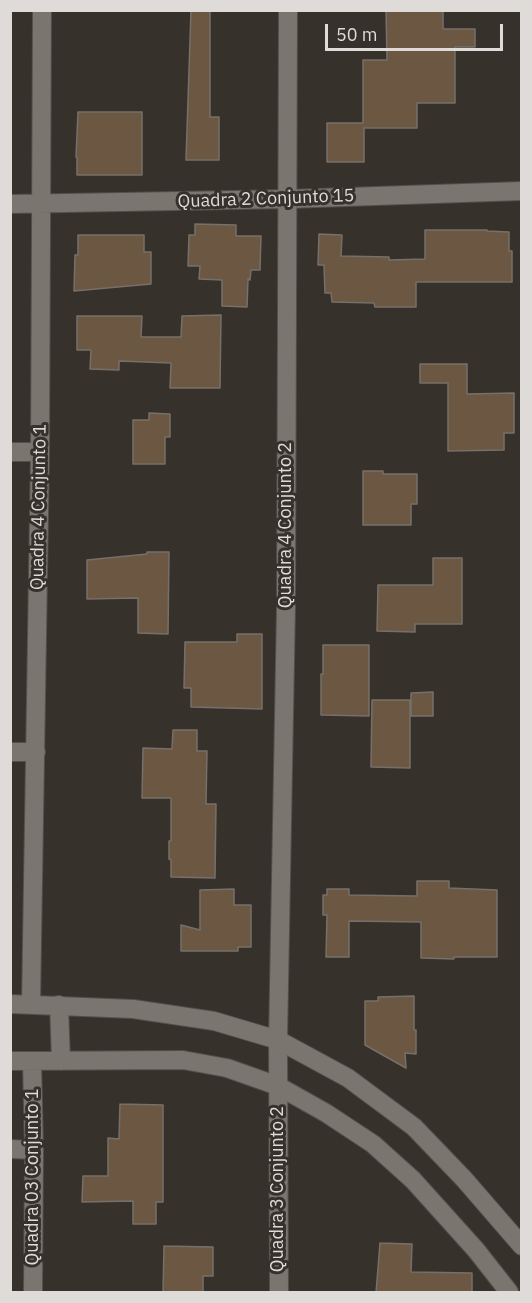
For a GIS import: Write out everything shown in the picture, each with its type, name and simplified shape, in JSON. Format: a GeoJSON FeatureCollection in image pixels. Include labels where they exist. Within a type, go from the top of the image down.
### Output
{"type":"FeatureCollection","features":[{"type":"Feature","properties":{"kind":"street","name":"Quadra 4 Conjunto 1"},"geometry":{"type":"LineString","coordinates":[[31,1004],[40,452],[42,10]]}},
{"type":"Feature","properties":{"kind":"street","name":"Quadra 4 Conjunto 2"},"geometry":{"type":"LineString","coordinates":[[278,1086],[286,607],[288,10]]}},
{"type":"Feature","properties":{"kind":"street","name":"Quadra 2 Conjunto 15"},"geometry":{"type":"LineString","coordinates":[[10,204],[288,199],[522,191]]}},
{"type":"Feature","properties":{"kind":"street"},"geometry":{"type":"LineString","coordinates":[[10,452],[40,452]]}},
{"type":"Feature","properties":{"kind":"street"},"geometry":{"type":"LineString","coordinates":[[10,752],[36,752]]}},
{"type":"Feature","properties":{"kind":"street"},"geometry":{"type":"LineString","coordinates":[[10,1004],[133,1009],[214,1021],[278,1040],[348,1078],[414,1127],[464,1179],[522,1246]]}},
{"type":"Feature","properties":{"kind":"street"},"geometry":{"type":"LineString","coordinates":[[59,1005],[61,1061]]}},
{"type":"Feature","properties":{"kind":"street"},"geometry":{"type":"LineString","coordinates":[[10,1061],[183,1060],[227,1068],[278,1086],[326,1113],[373,1144],[413,1180],[476,1250],[509,1293]]}},
{"type":"Feature","properties":{"kind":"street","name":"Quadra 03 Conjunto 1"},"geometry":{"type":"LineString","coordinates":[[32,1061],[33,1293]]}},
{"type":"Feature","properties":{"kind":"street","name":"Quadra 3 Conjunto 2"},"geometry":{"type":"LineString","coordinates":[[278,1086],[279,1293]]}},
{"type":"Feature","properties":{"kind":"street"},"geometry":{"type":"LineString","coordinates":[[10,1149],[34,1150]]}},
{"type":"Feature","properties":{"kind":"building"},"geometry":{"type":"Polygon","coordinates":[[[191,10],[210,10],[210,117],[219,117],[219,160],[186,160],[191,10]]]}},
{"type":"Feature","properties":{"kind":"building"},"geometry":{"type":"Polygon","coordinates":[[[386,10],[443,10],[443,29],[475,29],[475,47],[455,47],[455,103],[417,103],[417,128],[364,128],[364,162],[327,162],[327,123],[363,123],[363,60],[387,60],[386,10]]]}},
{"type":"Feature","properties":{"kind":"building"},"geometry":{"type":"Polygon","coordinates":[[[78,112],[142,112],[142,175],[77,175],[78,112]]]}},
{"type":"Feature","properties":{"kind":"building"},"geometry":{"type":"Polygon","coordinates":[[[195,224],[236,225],[236,236],[261,236],[260,270],[251,270],[250,280],[248,279],[247,307],[222,306],[222,280],[199,279],[200,266],[188,266],[189,235],[195,235],[195,224]]]}},
{"type":"Feature","properties":{"kind":"building"},"geometry":{"type":"Polygon","coordinates":[[[425,230],[509,232],[509,251],[512,251],[512,282],[416,282],[416,307],[375,307],[374,303],[332,302],[331,293],[325,293],[324,265],[318,265],[319,234],[342,235],[341,256],[389,257],[389,260],[425,259],[425,230]]]}},
{"type":"Feature","properties":{"kind":"building"},"geometry":{"type":"Polygon","coordinates":[[[78,235],[144,235],[144,252],[151,252],[151,284],[74,291],[78,235]]]}},
{"type":"Feature","properties":{"kind":"building"},"geometry":{"type":"Polygon","coordinates":[[[221,315],[220,388],[170,388],[171,363],[119,361],[119,370],[90,369],[91,350],[77,350],[77,316],[142,316],[141,337],[181,337],[182,316],[221,315]]]}},
{"type":"Feature","properties":{"kind":"building"},"geometry":{"type":"Polygon","coordinates":[[[420,364],[467,364],[467,394],[514,393],[514,433],[504,433],[504,450],[448,451],[448,383],[420,383],[420,364]]]}},
{"type":"Feature","properties":{"kind":"building"},"geometry":{"type":"Polygon","coordinates":[[[149,413],[170,414],[170,437],[165,437],[165,464],[133,464],[133,420],[149,420],[149,413]]]}},
{"type":"Feature","properties":{"kind":"building"},"geometry":{"type":"Polygon","coordinates":[[[363,471],[383,471],[383,474],[417,474],[417,504],[411,504],[411,525],[363,525],[363,471]]]}},
{"type":"Feature","properties":{"kind":"building"},"geometry":{"type":"Polygon","coordinates":[[[147,552],[169,552],[168,634],[138,633],[138,598],[87,599],[87,560],[147,554],[147,552]]]}},
{"type":"Feature","properties":{"kind":"building"},"geometry":{"type":"Polygon","coordinates":[[[433,558],[462,558],[462,624],[415,624],[415,632],[377,631],[378,585],[433,585],[433,558]]]}},
{"type":"Feature","properties":{"kind":"building"},"geometry":{"type":"Polygon","coordinates":[[[237,634],[262,634],[262,709],[191,707],[191,688],[184,688],[185,642],[237,642],[237,634]]]}},
{"type":"Feature","properties":{"kind":"building"},"geometry":{"type":"Polygon","coordinates":[[[323,645],[369,645],[369,716],[321,715],[323,645]]]}},
{"type":"Feature","properties":{"kind":"building"},"geometry":{"type":"Polygon","coordinates":[[[433,692],[433,716],[411,716],[411,693],[433,692]]]}},
{"type":"Feature","properties":{"kind":"building"},"geometry":{"type":"Polygon","coordinates":[[[372,700],[410,700],[410,768],[371,767],[372,700]]]}},
{"type":"Feature","properties":{"kind":"building"},"geometry":{"type":"Polygon","coordinates":[[[173,730],[197,730],[197,751],[207,751],[206,804],[216,804],[215,878],[171,877],[169,841],[171,841],[171,798],[142,798],[143,748],[172,749],[173,730]]]}},
{"type":"Feature","properties":{"kind":"building"},"geometry":{"type":"Polygon","coordinates":[[[417,881],[449,881],[449,888],[497,890],[497,957],[421,958],[421,922],[349,921],[349,957],[326,957],[327,915],[323,915],[323,895],[327,895],[327,889],[349,889],[349,895],[417,896],[417,881]]]}},
{"type":"Feature","properties":{"kind":"building"},"geometry":{"type":"Polygon","coordinates":[[[234,889],[234,905],[251,905],[251,947],[238,947],[238,951],[181,951],[181,925],[200,930],[200,890],[234,889]]]}},
{"type":"Feature","properties":{"kind":"building"},"geometry":{"type":"Polygon","coordinates":[[[414,996],[416,1054],[405,1053],[406,1068],[365,1045],[365,1001],[378,1001],[378,997],[414,996]]]}},
{"type":"Feature","properties":{"kind":"building"},"geometry":{"type":"Polygon","coordinates":[[[120,1104],[163,1105],[163,1202],[156,1202],[156,1224],[133,1224],[133,1201],[82,1202],[83,1176],[108,1176],[108,1138],[119,1139],[120,1104]]]}},
{"type":"Feature","properties":{"kind":"building"},"geometry":{"type":"Polygon","coordinates":[[[380,1243],[412,1244],[411,1272],[472,1273],[472,1293],[376,1293],[380,1243]]]}},
{"type":"Feature","properties":{"kind":"building"},"geometry":{"type":"Polygon","coordinates":[[[164,1246],[213,1247],[213,1276],[203,1276],[203,1293],[163,1293],[164,1246]]]}}]}
